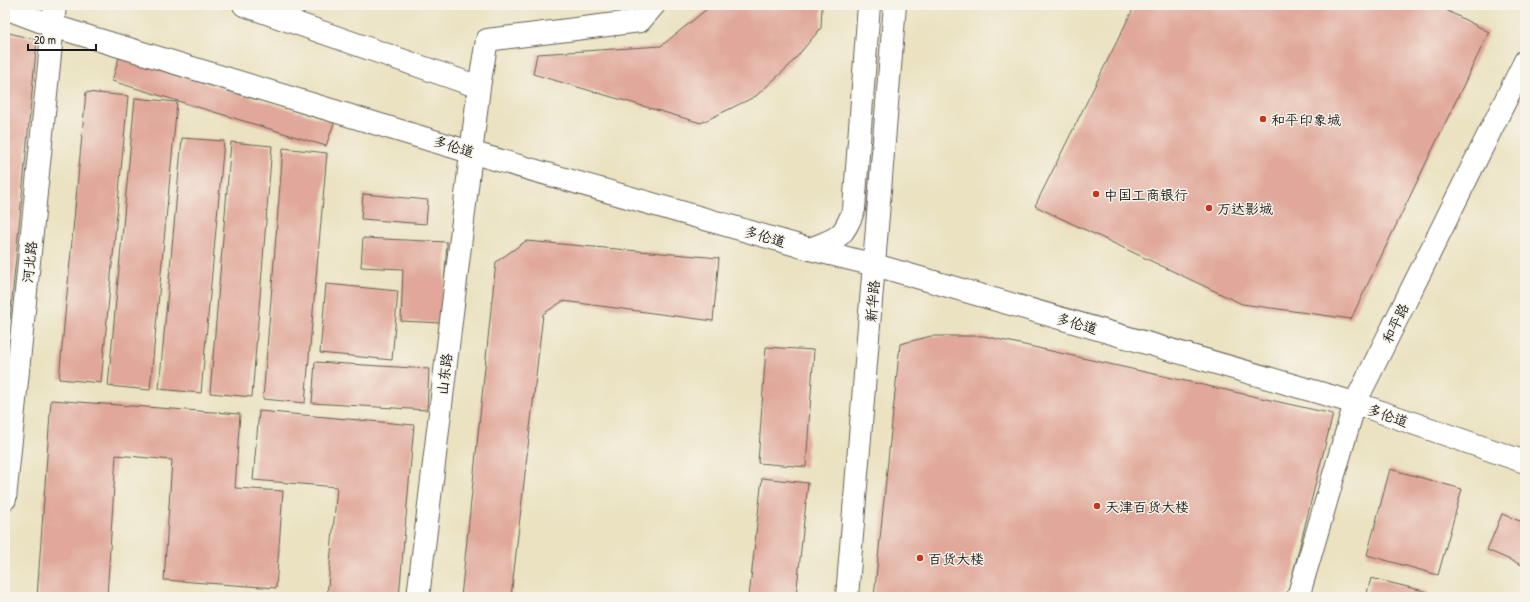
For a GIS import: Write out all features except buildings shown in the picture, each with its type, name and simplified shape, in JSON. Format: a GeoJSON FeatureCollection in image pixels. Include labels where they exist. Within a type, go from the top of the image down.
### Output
{"type":"FeatureCollection","features":[{"type":"Feature","properties":{"kind":"street"},"geometry":{"type":"LineString","coordinates":[[244,5],[478,87]]}},
{"type":"Feature","properties":{"kind":"street","name":"山东路"},"geometry":{"type":"LineString","coordinates":[[418,597],[478,87],[487,40],[640,21],[654,5]]}},
{"type":"Feature","properties":{"kind":"street"},"geometry":{"type":"LineString","coordinates":[[810,250],[838,238],[848,226],[854,209],[869,5]]}},
{"type":"Feature","properties":{"kind":"street","name":"新华路"},"geometry":{"type":"LineString","coordinates":[[847,597],[895,5]]}},
{"type":"Feature","properties":{"kind":"street","name":"多伦道"},"geometry":{"type":"LineString","coordinates":[[5,8],[54,15],[470,152],[810,250],[875,265],[1354,403],[1525,462]]}},
{"type":"Feature","properties":{"kind":"street","name":"河北路"},"geometry":{"type":"LineString","coordinates":[[5,499],[12,349],[54,15]]}},
{"type":"Feature","properties":{"kind":"street","name":"和平路"},"geometry":{"type":"LineString","coordinates":[[1298,597],[1354,403],[1525,61]]}},
{"type":"Feature","properties":{"kind":"place","name":"和平印象城"},"geometry":{"type":"Point","coordinates":[1263,119]}},
{"type":"Feature","properties":{"kind":"place","name":"中国工商银行"},"geometry":{"type":"Point","coordinates":[1096,194]}},
{"type":"Feature","properties":{"kind":"place","name":"万达影城"},"geometry":{"type":"Point","coordinates":[1209,208]}},
{"type":"Feature","properties":{"kind":"place","name":"天津百货大楼"},"geometry":{"type":"Point","coordinates":[1097,506]}},
{"type":"Feature","properties":{"kind":"place","name":"百货大楼"},"geometry":{"type":"Point","coordinates":[920,558]}}]}
